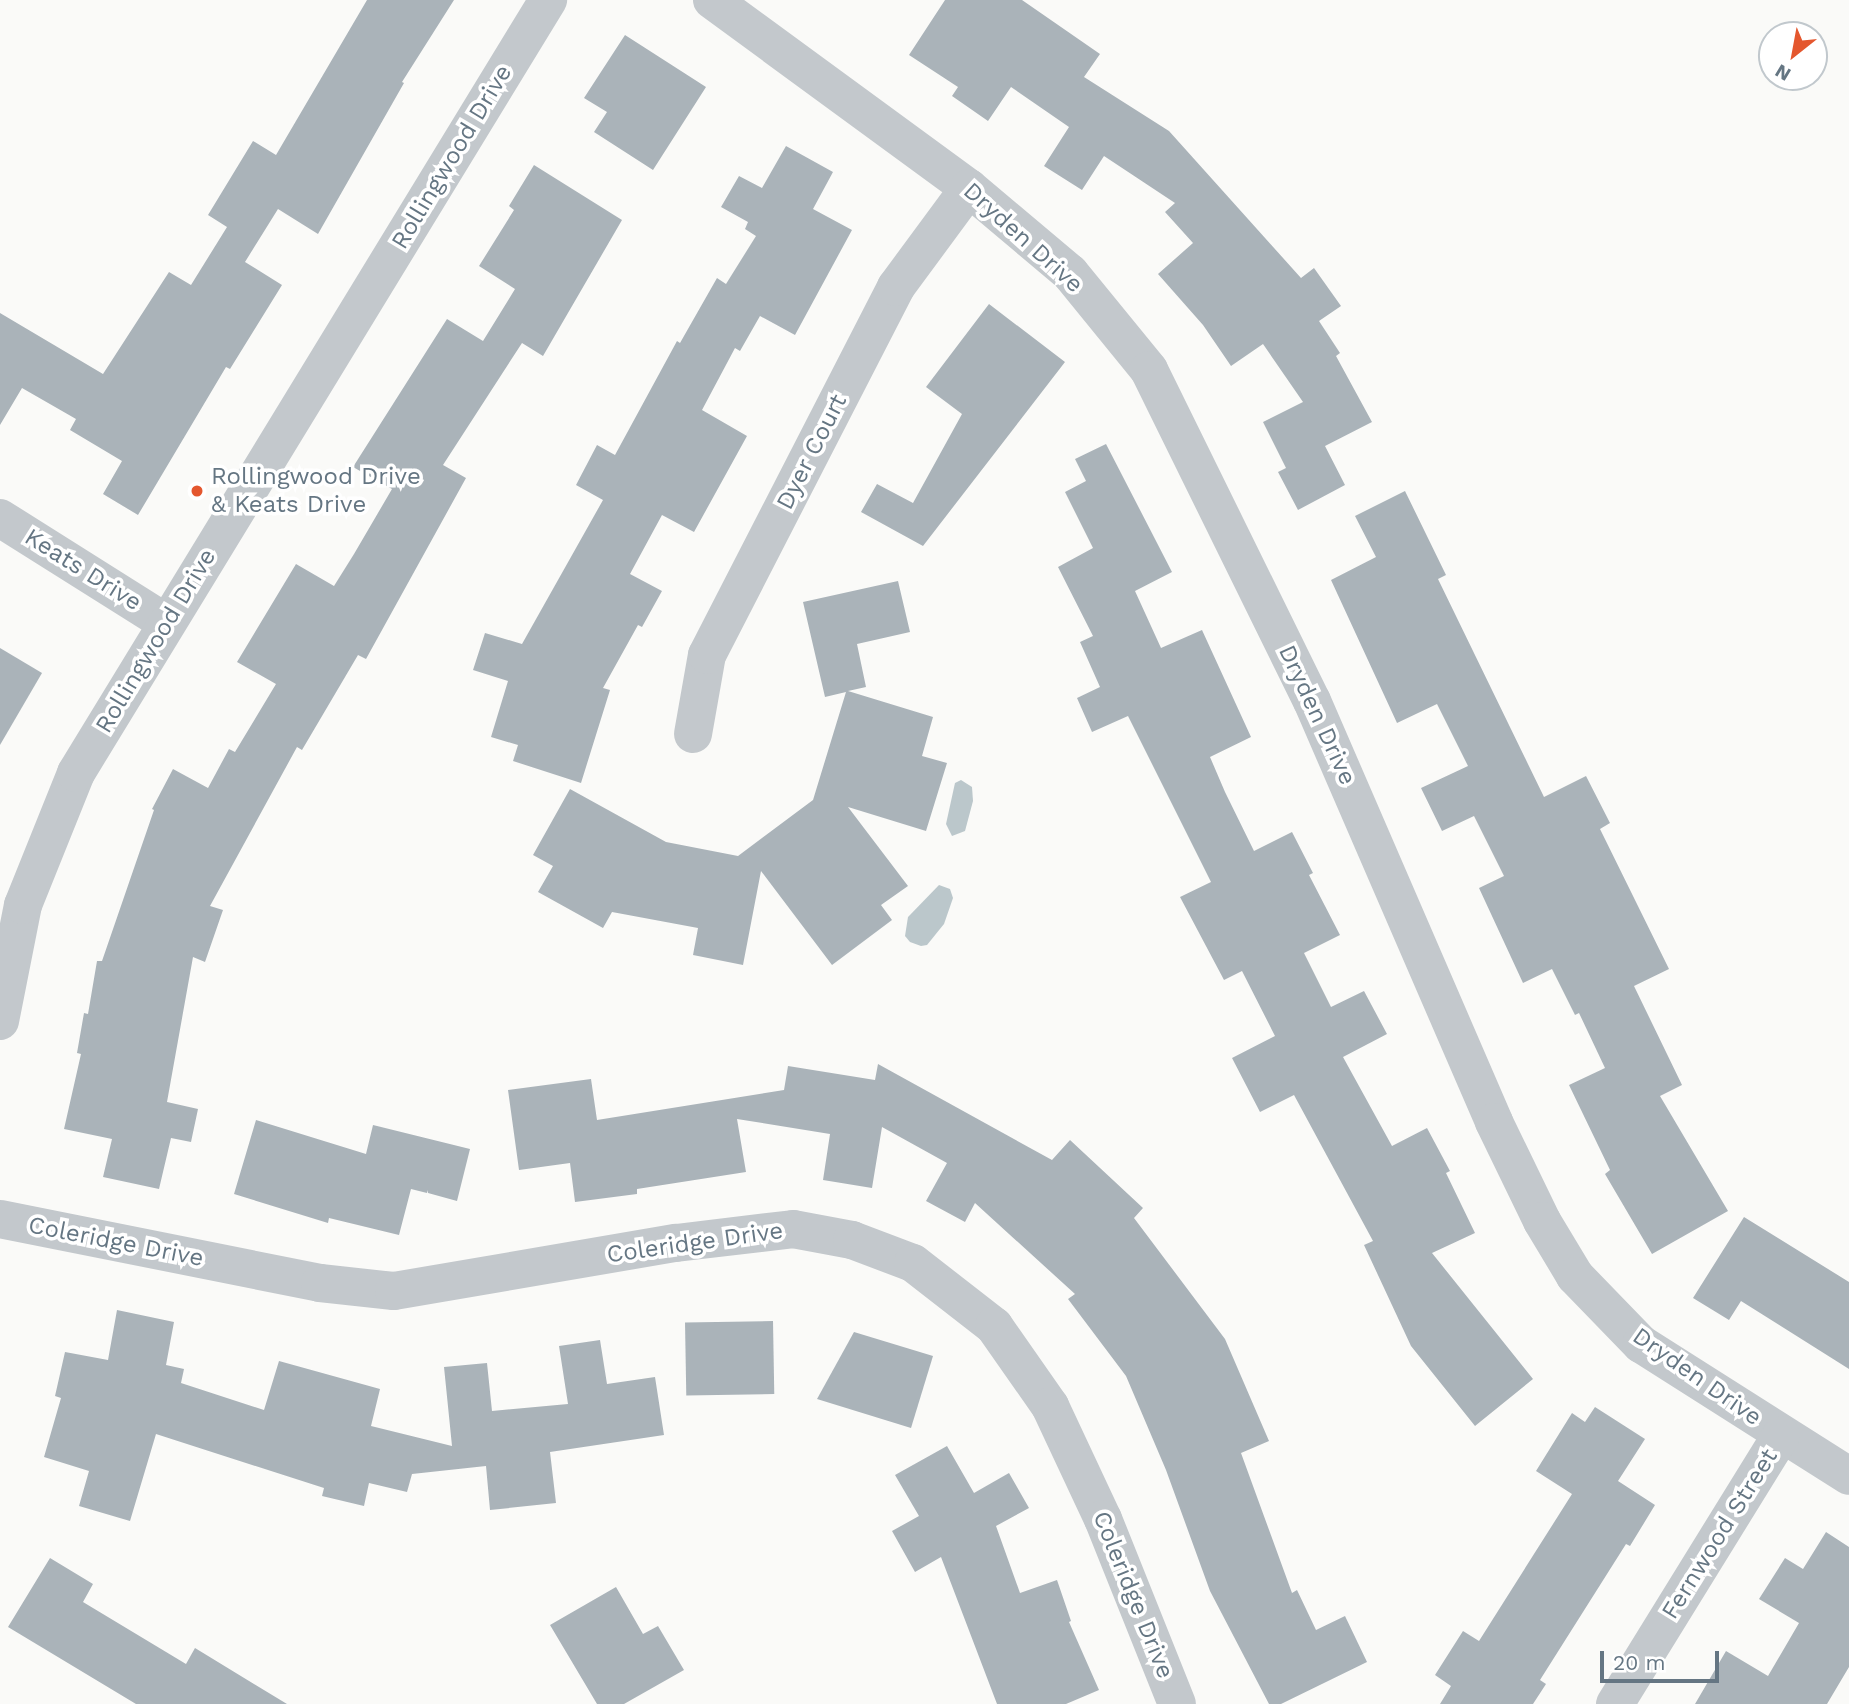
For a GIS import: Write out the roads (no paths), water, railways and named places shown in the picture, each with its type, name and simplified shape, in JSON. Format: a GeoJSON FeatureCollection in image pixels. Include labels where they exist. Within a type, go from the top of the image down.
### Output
{"type":"FeatureCollection","features":[{"type":"Feature","properties":{"kind":"street","name":"Rollingwood Drive"},"geometry":{"type":"LineString","coordinates":[[0,1021],[23,905],[76,773],[548,0]]}},
{"type":"Feature","properties":{"kind":"street","name":"Dryden Drive"},"geometry":{"type":"LineString","coordinates":[[712,0],[969,188],[1070,273],[1149,370],[1312,701],[1494,1122],[1542,1221],[1575,1276],[1642,1344],[1849,1476]]}},
{"type":"Feature","properties":{"kind":"street","name":"Dyer Court"},"geometry":{"type":"LineString","coordinates":[[693,734],[707,656],[896,287],[969,188]]}},
{"type":"Feature","properties":{"kind":"street","name":"Keats Drive"},"geometry":{"type":"LineString","coordinates":[[0,517],[167,622]]}},
{"type":"Feature","properties":{"kind":"street","name":"Coleridge Drive"},"geometry":{"type":"LineString","coordinates":[[0,1219],[320,1283],[394,1291],[676,1243],[793,1229],[852,1240],[914,1263],[994,1326],[1051,1406],[1103,1519],[1177,1704]]}},
{"type":"Feature","properties":{"kind":"street","name":"Fernwood Street"},"geometry":{"type":"LineString","coordinates":[[1615,1704],[1781,1435]]}},
{"type":"Feature","properties":{"kind":"place","name":"Rollingwood Drive & Keats Drive"},"geometry":{"type":"Point","coordinates":[197,491]}}]}
